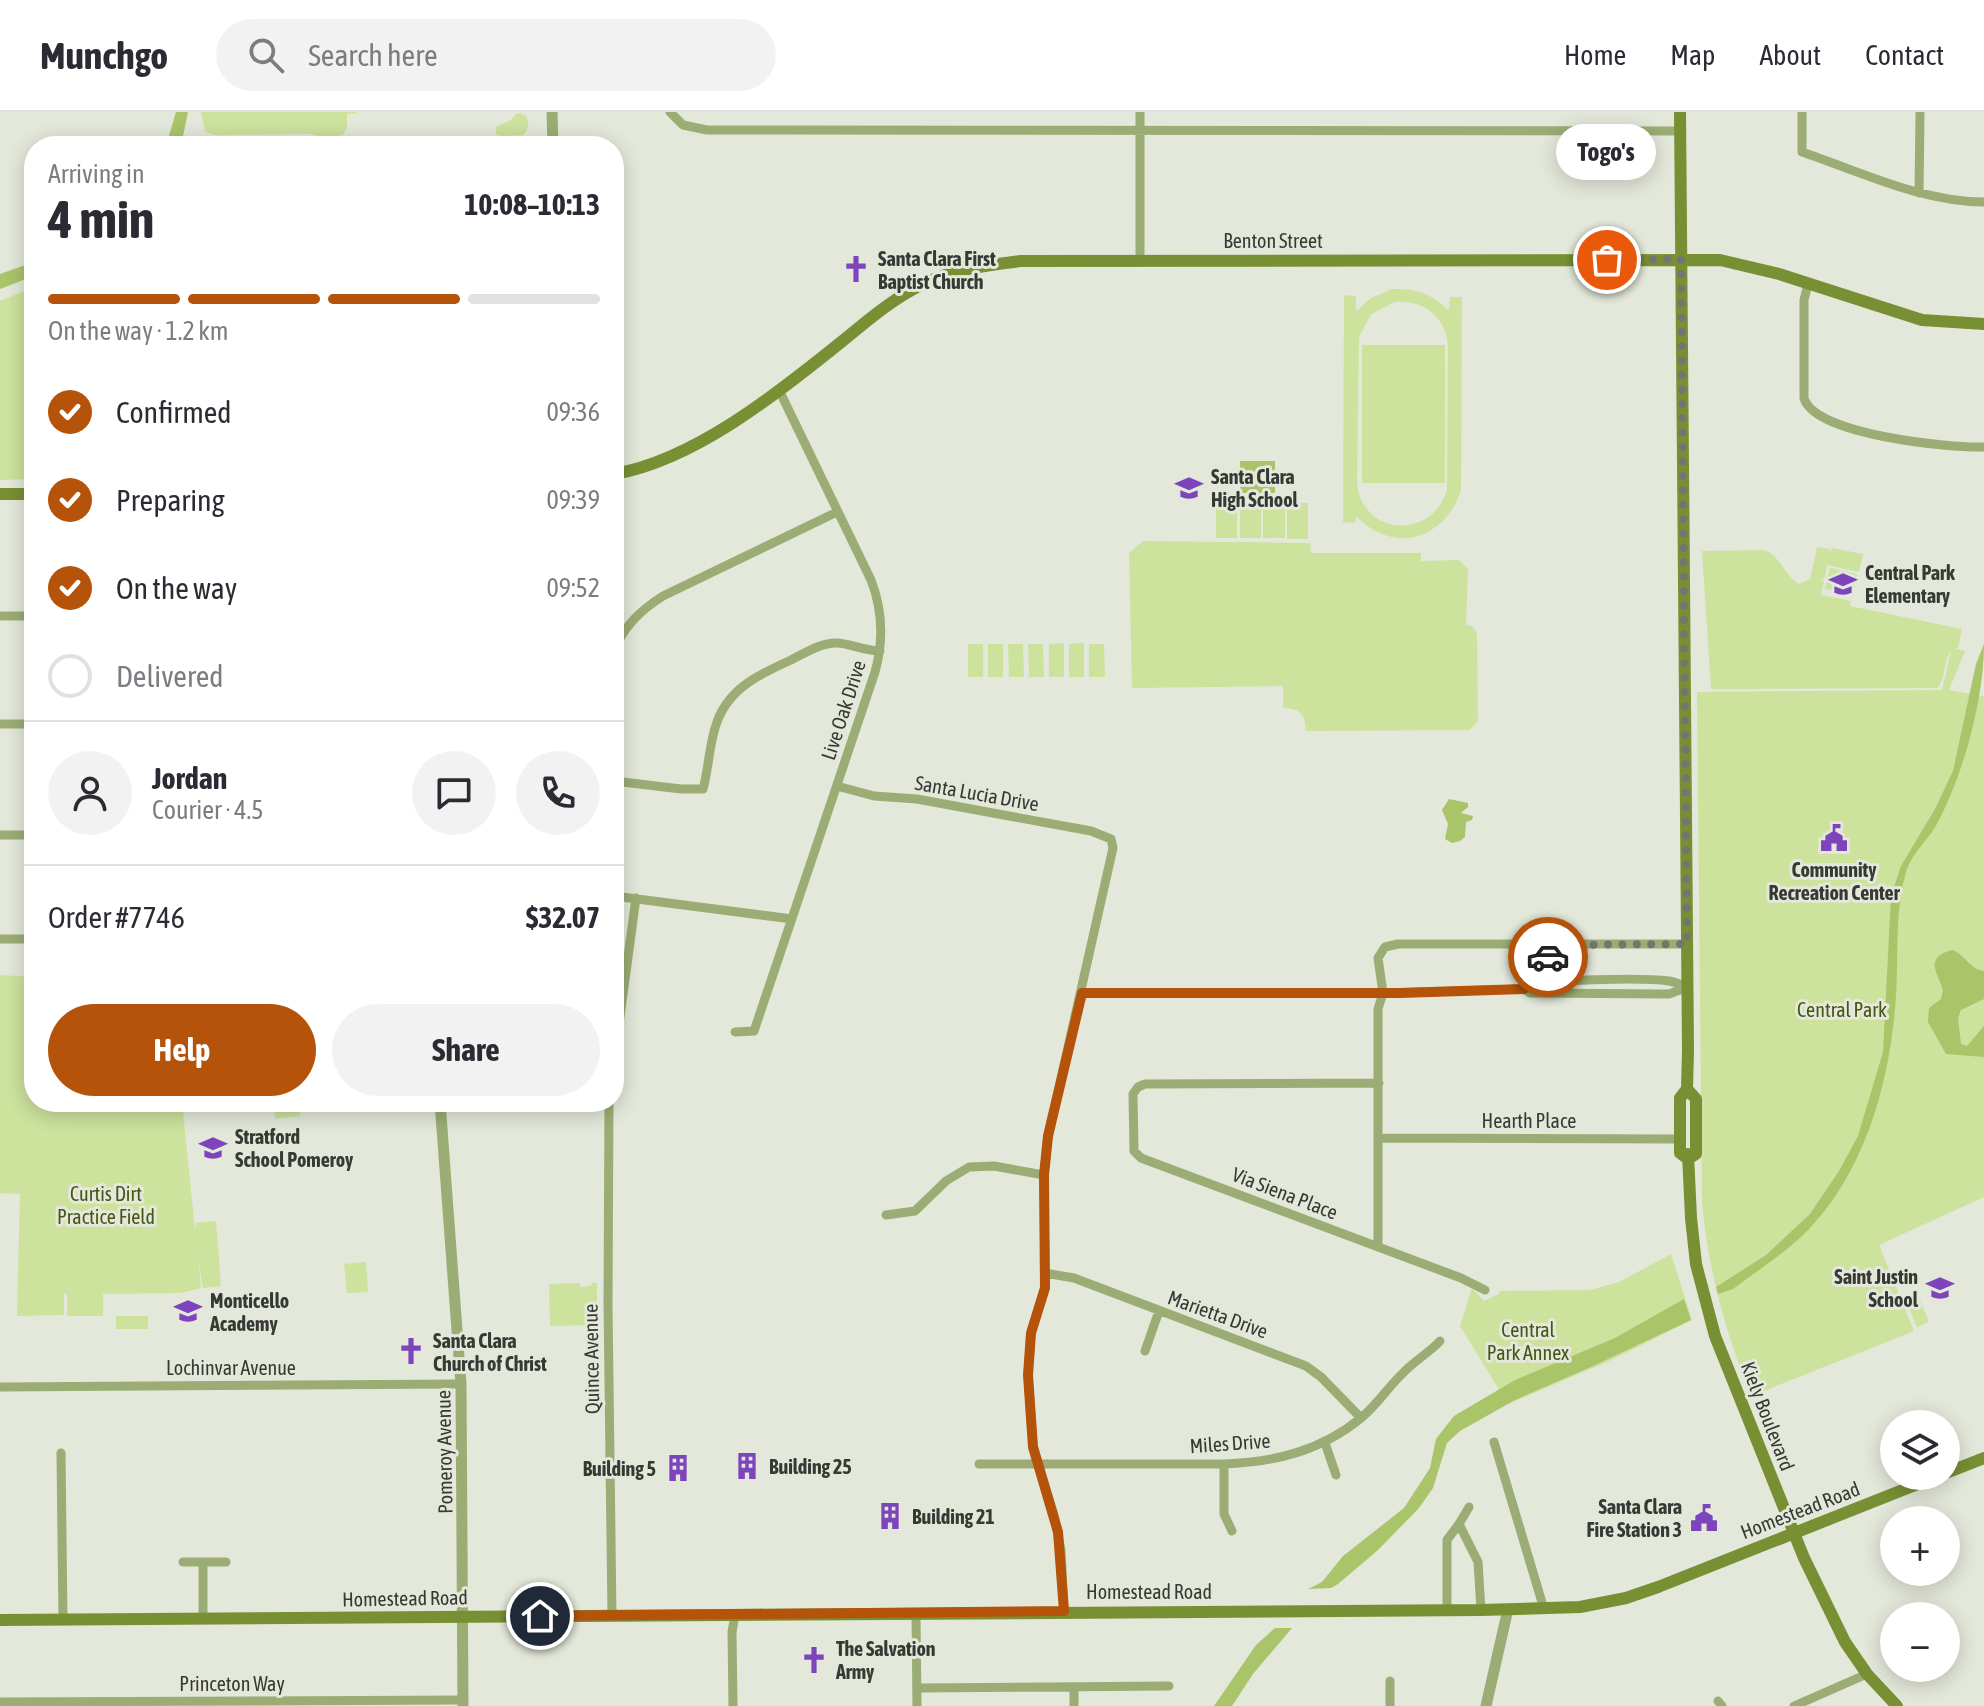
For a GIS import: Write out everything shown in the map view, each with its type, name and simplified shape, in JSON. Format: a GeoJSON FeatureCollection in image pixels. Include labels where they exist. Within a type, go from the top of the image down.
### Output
{"type":"FeatureCollection","features":[{"type":"Feature","properties":{"kind":"main road","name":"Kiely Boulevard"},"geometry":{"type":"LineString","coordinates":[[1680,112],[1688,987],[1687,1089],[1680,1098],[1680,1153],[1688,1159]]}},
{"type":"Feature","properties":{"kind":"main road","name":"Benton Street"},"geometry":{"type":"LineString","coordinates":[[624,471],[692,449],[779,390],[885,307],[935,280],[970,269],[1021,261],[1681,259],[1733,262],[1922,320],[1984,324]]}},
{"type":"Feature","properties":{"kind":"main road"},"geometry":{"type":"LineString","coordinates":[[0,494],[24,494]]}},
{"type":"Feature","properties":{"kind":"main road","name":"Kiely Boulevard"},"geometry":{"type":"LineString","coordinates":[[1687,1089],[1696,1099],[1696,1154],[1688,1159]]}},
{"type":"Feature","properties":{"kind":"main road","name":"Kiely Boulevard"},"geometry":{"type":"LineString","coordinates":[[1688,1159],[1692,1233],[1704,1300],[1715,1336],[1792,1534],[1845,1642],[1867,1674],[1897,1706]]}},
{"type":"Feature","properties":{"kind":"main road"},"geometry":{"type":"LineString","coordinates":[[1960,1467],[1984,1458]]}},
{"type":"Feature","properties":{"kind":"main road","name":"Homestead Road"},"geometry":{"type":"LineString","coordinates":[[0,1620],[1544,1609],[1599,1605],[1626,1598],[1903,1490]]}},
{"type":"Feature","properties":{"kind":"street"},"geometry":{"type":"LineString","coordinates":[[552,112],[553,136]]}},
{"type":"Feature","properties":{"kind":"street"},"geometry":{"type":"LineString","coordinates":[[670,112],[683,125],[707,130],[1680,131]]}},
{"type":"Feature","properties":{"kind":"street"},"geometry":{"type":"LineString","coordinates":[[1140,112],[1140,260]]}},
{"type":"Feature","properties":{"kind":"street"},"geometry":{"type":"LineString","coordinates":[[1802,112],[1802,152],[1919,193],[1957,202],[1984,202]]}},
{"type":"Feature","properties":{"kind":"street"},"geometry":{"type":"LineString","coordinates":[[1919,193],[1920,112]]}},
{"type":"Feature","properties":{"kind":"street"},"geometry":{"type":"LineString","coordinates":[[1808,284],[1804,300],[1804,398],[1810,410],[1873,434],[1910,443],[1984,447]]}},
{"type":"Feature","properties":{"kind":"street","name":"Live Oak Drive"},"geometry":{"type":"LineString","coordinates":[[735,1032],[754,1031],[880,651],[881,612],[877,595],[779,390]]}},
{"type":"Feature","properties":{"kind":"street"},"geometry":{"type":"LineString","coordinates":[[624,631],[641,610],[689,582],[837,512]]}},
{"type":"Feature","properties":{"kind":"street"},"geometry":{"type":"LineString","coordinates":[[0,616],[24,616]]}},
{"type":"Feature","properties":{"kind":"street"},"geometry":{"type":"LineString","coordinates":[[624,782],[703,789],[717,723],[726,703],[739,688],[758,675],[817,647],[838,643],[863,651],[880,651]]}},
{"type":"Feature","properties":{"kind":"street"},"geometry":{"type":"LineString","coordinates":[[0,724],[24,724]]}},
{"type":"Feature","properties":{"kind":"street","name":"Santa Lucia Drive"},"geometry":{"type":"LineString","coordinates":[[837,786],[874,796],[917,799],[1091,831],[1111,839],[1113,848],[1082,993]]}},
{"type":"Feature","properties":{"kind":"street"},"geometry":{"type":"LineString","coordinates":[[0,835],[24,835]]}},
{"type":"Feature","properties":{"kind":"street"},"geometry":{"type":"LineString","coordinates":[[624,897],[792,919]]}},
{"type":"Feature","properties":{"kind":"street"},"geometry":{"type":"LineString","coordinates":[[624,985],[636,898]]}},
{"type":"Feature","properties":{"kind":"street"},"geometry":{"type":"LineString","coordinates":[[0,939],[24,939]]}},
{"type":"Feature","properties":{"kind":"street"},"geometry":{"type":"LineString","coordinates":[[1378,1247],[1378,1009],[1383,993],[1378,958],[1385,947],[1398,944],[1687,944]]}},
{"type":"Feature","properties":{"kind":"street"},"geometry":{"type":"LineString","coordinates":[[1548,945],[1556,993]]}},
{"type":"Feature","properties":{"kind":"street"},"geometry":{"type":"LineString","coordinates":[[1064,1611],[1061,1550],[1031,1427],[1028,1375],[1031,1333],[1045,1288],[1044,1175],[1048,1136],[1082,993],[1383,993],[1524,989],[1531,984],[1555,982],[1669,981],[1688,987]]}},
{"type":"Feature","properties":{"kind":"street"},"geometry":{"type":"LineString","coordinates":[[1524,989],[1530,993],[1669,994],[1688,987]]}},
{"type":"Feature","properties":{"kind":"street","name":"Via Siena Place"},"geometry":{"type":"LineString","coordinates":[[1379,1083],[1145,1084],[1133,1094],[1134,1151],[1141,1158],[1461,1278],[1485,1290]]}},
{"type":"Feature","properties":{"kind":"street","name":"Pomeroy Avenue"},"geometry":{"type":"LineString","coordinates":[[441,1112],[461,1384],[463,1703]]}},
{"type":"Feature","properties":{"kind":"street","name":"Quince Avenue"},"geometry":{"type":"LineString","coordinates":[[609,1112],[612,1616]]}},
{"type":"Feature","properties":{"kind":"street","name":"Hearth Place"},"geometry":{"type":"LineString","coordinates":[[1378,1138],[1680,1139]]}},
{"type":"Feature","properties":{"kind":"street"},"geometry":{"type":"LineString","coordinates":[[886,1215],[915,1211],[946,1181],[969,1167],[994,1166],[1044,1175]]}},
{"type":"Feature","properties":{"kind":"street","name":"Marietta Drive"},"geometry":{"type":"LineString","coordinates":[[1045,1273],[1074,1278],[1306,1366],[1361,1418]]}},
{"type":"Feature","properties":{"kind":"street"},"geometry":{"type":"LineString","coordinates":[[1145,1351],[1159,1311]]}},
{"type":"Feature","properties":{"kind":"street","name":"Miles Drive"},"geometry":{"type":"LineString","coordinates":[[979,1464],[1224,1464],[1255,1463],[1291,1456],[1325,1443],[1361,1418],[1401,1374],[1440,1341]]}},
{"type":"Feature","properties":{"kind":"street","name":"Lochinvar Avenue"},"geometry":{"type":"LineString","coordinates":[[0,1387],[461,1384]]}},
{"type":"Feature","properties":{"kind":"street"},"geometry":{"type":"LineString","coordinates":[[1494,1442],[1544,1609]]}},
{"type":"Feature","properties":{"kind":"street"},"geometry":{"type":"LineString","coordinates":[[1325,1443],[1336,1475]]}},
{"type":"Feature","properties":{"kind":"street"},"geometry":{"type":"LineString","coordinates":[[61,1453],[63,1620]]}},
{"type":"Feature","properties":{"kind":"street"},"geometry":{"type":"LineString","coordinates":[[1224,1464],[1224,1514],[1232,1531]]}},
{"type":"Feature","properties":{"kind":"street"},"geometry":{"type":"LineString","coordinates":[[1447,1610],[1447,1540],[1469,1507]]}},
{"type":"Feature","properties":{"kind":"street"},"geometry":{"type":"LineString","coordinates":[[1459,1524],[1478,1562],[1481,1610]]}},
{"type":"Feature","properties":{"kind":"street"},"geometry":{"type":"LineString","coordinates":[[183,1562],[226,1562]]}},
{"type":"Feature","properties":{"kind":"street"},"geometry":{"type":"LineString","coordinates":[[203,1562],[203,1619]]}},
{"type":"Feature","properties":{"kind":"street"},"geometry":{"type":"LineString","coordinates":[[1486,1706],[1508,1609]]}},
{"type":"Feature","properties":{"kind":"street"},"geometry":{"type":"LineString","coordinates":[[916,1614],[917,1706]]}},
{"type":"Feature","properties":{"kind":"street"},"geometry":{"type":"LineString","coordinates":[[733,1706],[732,1632],[735,1615]]}},
{"type":"Feature","properties":{"kind":"street"},"geometry":{"type":"LineString","coordinates":[[1794,1706],[1867,1674]]}},
{"type":"Feature","properties":{"kind":"street"},"geometry":{"type":"LineString","coordinates":[[1390,1681],[1390,1706]]}},
{"type":"Feature","properties":{"kind":"street"},"geometry":{"type":"LineString","coordinates":[[917,1688],[1169,1686]]}},
{"type":"Feature","properties":{"kind":"street"},"geometry":{"type":"LineString","coordinates":[[1074,1688],[1074,1706]]}},
{"type":"Feature","properties":{"kind":"street","name":"Princeton Way"},"geometry":{"type":"LineString","coordinates":[[0,1702],[463,1703]]}},
{"type":"Feature","properties":{"kind":"green space"},"geometry":{"type":"Polygon","coordinates":[[[201,112],[357,112],[347,114],[347,127],[343,135],[337,136],[215,135],[205,132],[201,112]]]}},
{"type":"Feature","properties":{"kind":"green space"},"geometry":{"type":"Polygon","coordinates":[[[517,113],[525,115],[528,120],[528,128],[523,135],[496,134],[496,127],[511,120],[517,113]]]}},
{"type":"Feature","properties":{"kind":"green space"},"geometry":{"type":"Polygon","coordinates":[[[1392,289],[1409,290],[1430,296],[1449,311],[1450,297],[1462,297],[1461,490],[1443,521],[1416,536],[1401,538],[1386,535],[1370,528],[1356,516],[1355,523],[1343,522],[1344,295],[1356,296],[1356,311],[1371,298],[1392,289]],[[1395,302],[1371,314],[1359,337],[1357,482],[1361,500],[1371,513],[1383,522],[1398,525],[1413,524],[1427,518],[1439,507],[1447,490],[1446,336],[1432,312],[1406,302],[1395,302]]]}},
{"type":"Feature","properties":{"kind":"green space"},"geometry":{"type":"Polygon","coordinates":[[[24,291],[24,479],[0,480],[0,301],[24,291]]]}},
{"type":"Feature","properties":{"kind":"green space"},"geometry":{"type":"Polygon","coordinates":[[[1362,345],[1445,345],[1445,483],[1362,483],[1362,345]]]}},
{"type":"Feature","properties":{"kind":"green space"},"geometry":{"type":"Polygon","coordinates":[[[1216,502],[1237,502],[1237,538],[1216,538],[1216,502]]]}},
{"type":"Feature","properties":{"kind":"green space"},"geometry":{"type":"Polygon","coordinates":[[[1240,502],[1261,502],[1261,538],[1240,538],[1240,502]]]}},
{"type":"Feature","properties":{"kind":"green space"},"geometry":{"type":"Polygon","coordinates":[[[1263,502],[1285,502],[1285,538],[1263,538],[1263,502]]]}},
{"type":"Feature","properties":{"kind":"green space"},"geometry":{"type":"Polygon","coordinates":[[[1287,503],[1308,503],[1308,539],[1287,539],[1287,503]]]}},
{"type":"Feature","properties":{"kind":"green space"},"geometry":{"type":"Polygon","coordinates":[[[1143,541],[1310,543],[1311,553],[1421,553],[1421,561],[1459,560],[1468,569],[1466,625],[1472,626],[1477,633],[1478,721],[1470,730],[1306,731],[1301,713],[1283,708],[1283,686],[1132,688],[1129,553],[1143,541]]]}},
{"type":"Feature","properties":{"kind":"green space","name":"Central Park"},"geometry":{"type":"Polygon","coordinates":[[[1817,547],[1829,549],[1830,553],[1832,548],[1863,554],[1859,572],[1827,565],[1821,595],[1851,601],[1850,606],[1962,629],[1958,648],[1954,648],[1965,651],[1949,690],[1984,696],[1984,1197],[1879,1245],[1914,1331],[1751,1396],[1719,1301],[1702,1203],[1697,692],[1942,690],[1951,651],[1937,688],[1711,689],[1702,551],[1765,550],[1799,584],[1810,579],[1817,547]]]}},
{"type":"Feature","properties":{"kind":"green space"},"geometry":{"type":"Polygon","coordinates":[[[1830,568],[1857,574],[1853,595],[1825,589],[1830,568]]]}},
{"type":"Feature","properties":{"kind":"green space"},"geometry":{"type":"Polygon","coordinates":[[[1064,643],[1064,677],[1049,677],[1049,644],[1064,643]]]}},
{"type":"Feature","properties":{"kind":"green space"},"geometry":{"type":"Polygon","coordinates":[[[1084,643],[1084,677],[1069,677],[1069,644],[1084,643]]]}},
{"type":"Feature","properties":{"kind":"green space"},"geometry":{"type":"Polygon","coordinates":[[[968,644],[983,644],[983,677],[968,677],[968,644]]]}},
{"type":"Feature","properties":{"kind":"green space"},"geometry":{"type":"Polygon","coordinates":[[[988,644],[1003,644],[1003,677],[988,677],[988,644]]]}},
{"type":"Feature","properties":{"kind":"green space"},"geometry":{"type":"Polygon","coordinates":[[[1008,644],[1023,644],[1024,677],[1009,677],[1008,644]]]}},
{"type":"Feature","properties":{"kind":"green space"},"geometry":{"type":"Polygon","coordinates":[[[1028,644],[1043,644],[1044,677],[1029,677],[1028,644]]]}},
{"type":"Feature","properties":{"kind":"green space"},"geometry":{"type":"Polygon","coordinates":[[[1089,644],[1104,644],[1105,677],[1089,677],[1089,644]]]}},
{"type":"Feature","properties":{"kind":"green space","name":"Curtis Dirt Practice Field"},"geometry":{"type":"Polygon","coordinates":[[[0,975],[24,976],[24,1112],[183,1112],[195,1230],[196,1223],[216,1221],[221,1286],[203,1288],[198,1257],[201,1288],[181,1293],[103,1294],[103,1316],[67,1316],[67,1294],[64,1294],[64,1315],[17,1316],[20,1194],[0,1193],[0,975]]]}},
{"type":"Feature","properties":{"kind":"green space"},"geometry":{"type":"Polygon","coordinates":[[[274,1112],[300,1112],[300,1116],[275,1119],[274,1112]]]}},
{"type":"Feature","properties":{"kind":"green space","name":"Central Park Annex"},"geometry":{"type":"Polygon","coordinates":[[[1671,1254],[1692,1320],[1609,1361],[1508,1404],[1460,1326],[1472,1288],[1484,1301],[1499,1294],[1499,1291],[1590,1290],[1619,1282],[1671,1254]]]}},
{"type":"Feature","properties":{"kind":"green space"},"geometry":{"type":"Polygon","coordinates":[[[366,1262],[368,1292],[347,1293],[344,1264],[366,1262]]]}},
{"type":"Feature","properties":{"kind":"green space"},"geometry":{"type":"Polygon","coordinates":[[[580,1283],[580,1287],[597,1283],[597,1325],[550,1326],[549,1284],[580,1283]]]}},
{"type":"Feature","properties":{"kind":"green space"},"geometry":{"type":"Polygon","coordinates":[[[1916,1291],[1929,1322],[1917,1327],[1904,1296],[1916,1291]]]}},
{"type":"Feature","properties":{"kind":"green space"},"geometry":{"type":"Polygon","coordinates":[[[116,1316],[148,1316],[148,1329],[116,1329],[116,1316]]]}},
{"type":"Feature","properties":{"kind":"shaded area"},"geometry":{"type":"Polygon","coordinates":[[[176,112],[188,112],[183,136],[169,136],[176,112]]]}},
{"type":"Feature","properties":{"kind":"shaded area"},"geometry":{"type":"Polygon","coordinates":[[[24,266],[24,280],[0,289],[0,274],[24,266]]]}},
{"type":"Feature","properties":{"kind":"shaded area"},"geometry":{"type":"Polygon","coordinates":[[[1240,461],[1275,461],[1275,493],[1240,493],[1240,461]]]}},
{"type":"Feature","properties":{"kind":"shaded area"},"geometry":{"type":"Polygon","coordinates":[[[1984,644],[1976,713],[1963,760],[1946,804],[1933,830],[1910,863],[1903,885],[1896,995],[1888,1058],[1882,1089],[1861,1150],[1829,1205],[1809,1229],[1733,1289],[1718,1294],[1716,1287],[1766,1255],[1810,1214],[1858,1136],[1883,1052],[1891,896],[1901,866],[1935,809],[1953,771],[1976,664],[1984,644]]]}},
{"type":"Feature","properties":{"kind":"shaded area"},"geometry":{"type":"Polygon","coordinates":[[[1449,799],[1468,803],[1461,813],[1473,816],[1466,822],[1465,837],[1452,843],[1445,839],[1448,824],[1442,810],[1449,799]]]}},
{"type":"Feature","properties":{"kind":"shaded area"},"geometry":{"type":"Polygon","coordinates":[[[1952,950],[1984,971],[1984,999],[1961,1010],[1958,1018],[1961,1044],[1967,1046],[1984,1026],[1984,1057],[1946,1054],[1928,1022],[1929,1008],[1941,999],[1943,990],[1935,961],[1952,950]]]}},
{"type":"Feature","properties":{"kind":"shaded area"},"geometry":{"type":"Polygon","coordinates":[[[1684,1299],[1691,1320],[1515,1400],[1460,1431],[1447,1443],[1433,1488],[1419,1508],[1378,1550],[1338,1584],[1331,1588],[1308,1589],[1322,1582],[1343,1556],[1404,1508],[1430,1468],[1436,1439],[1454,1416],[1515,1380],[1615,1338],[1684,1299]]]}},
{"type":"Feature","properties":{"kind":"shaded area"},"geometry":{"type":"Polygon","coordinates":[[[1275,1628],[1292,1628],[1253,1674],[1232,1706],[1214,1706],[1256,1645],[1275,1628]]]}},
{"type":"Feature","properties":{"kind":"way so far"},"geometry":{"type":"LineString","coordinates":[[1548,957],[1548,945],[1687,944],[1681,259],[1607,260]]}},
{"type":"Feature","properties":{"kind":"place","name":"Togo's"},"geometry":{"type":"Point","coordinates":[1607,260]}},
{"type":"Feature","properties":{"kind":"place","name":"Santa Clara First Baptist Church"},"geometry":{"type":"Point","coordinates":[856,269]}},
{"type":"Feature","properties":{"kind":"place","name":"Santa Clara High School"},"geometry":{"type":"Point","coordinates":[1189,488]}},
{"type":"Feature","properties":{"kind":"place","name":"Central Park Elementary"},"geometry":{"type":"Point","coordinates":[1843,584]}},
{"type":"Feature","properties":{"kind":"place","name":"Community Recreation Center"},"geometry":{"type":"Point","coordinates":[1834,838]}},
{"type":"Feature","properties":{"kind":"place","name":"Stratford School Pomeroy"},"geometry":{"type":"Point","coordinates":[213,1148]}},
{"type":"Feature","properties":{"kind":"place","name":"Saint Justin School"},"geometry":{"type":"Point","coordinates":[1940,1288]}},
{"type":"Feature","properties":{"kind":"place","name":"Monticello Academy"},"geometry":{"type":"Point","coordinates":[188,1311]}},
{"type":"Feature","properties":{"kind":"place","name":"Santa Clara Church of Christ"},"geometry":{"type":"Point","coordinates":[411,1351]}},
{"type":"Feature","properties":{"kind":"place","name":"Building 25"},"geometry":{"type":"Point","coordinates":[747,1466]}},
{"type":"Feature","properties":{"kind":"place","name":"Building 5"},"geometry":{"type":"Point","coordinates":[678,1468]}},
{"type":"Feature","properties":{"kind":"place","name":"Building 21"},"geometry":{"type":"Point","coordinates":[890,1516]}},
{"type":"Feature","properties":{"kind":"place","name":"Santa Clara Fire Station 3"},"geometry":{"type":"Point","coordinates":[1704,1518]}},
{"type":"Feature","properties":{"kind":"place","name":"The Salvation Army"},"geometry":{"type":"Point","coordinates":[814,1660]}},
{"type":"Feature","properties":{"kind":"route"},"geometry":{"type":"LineString","coordinates":[[540,1616],[1064,1611],[1061,1550],[1054,1515],[1033,1447],[1028,1375],[1031,1333],[1045,1288],[1044,1175],[1048,1136],[1082,993],[1207,995],[1524,989],[1531,984],[1550,983],[1545,973],[1548,957]]}}]}
